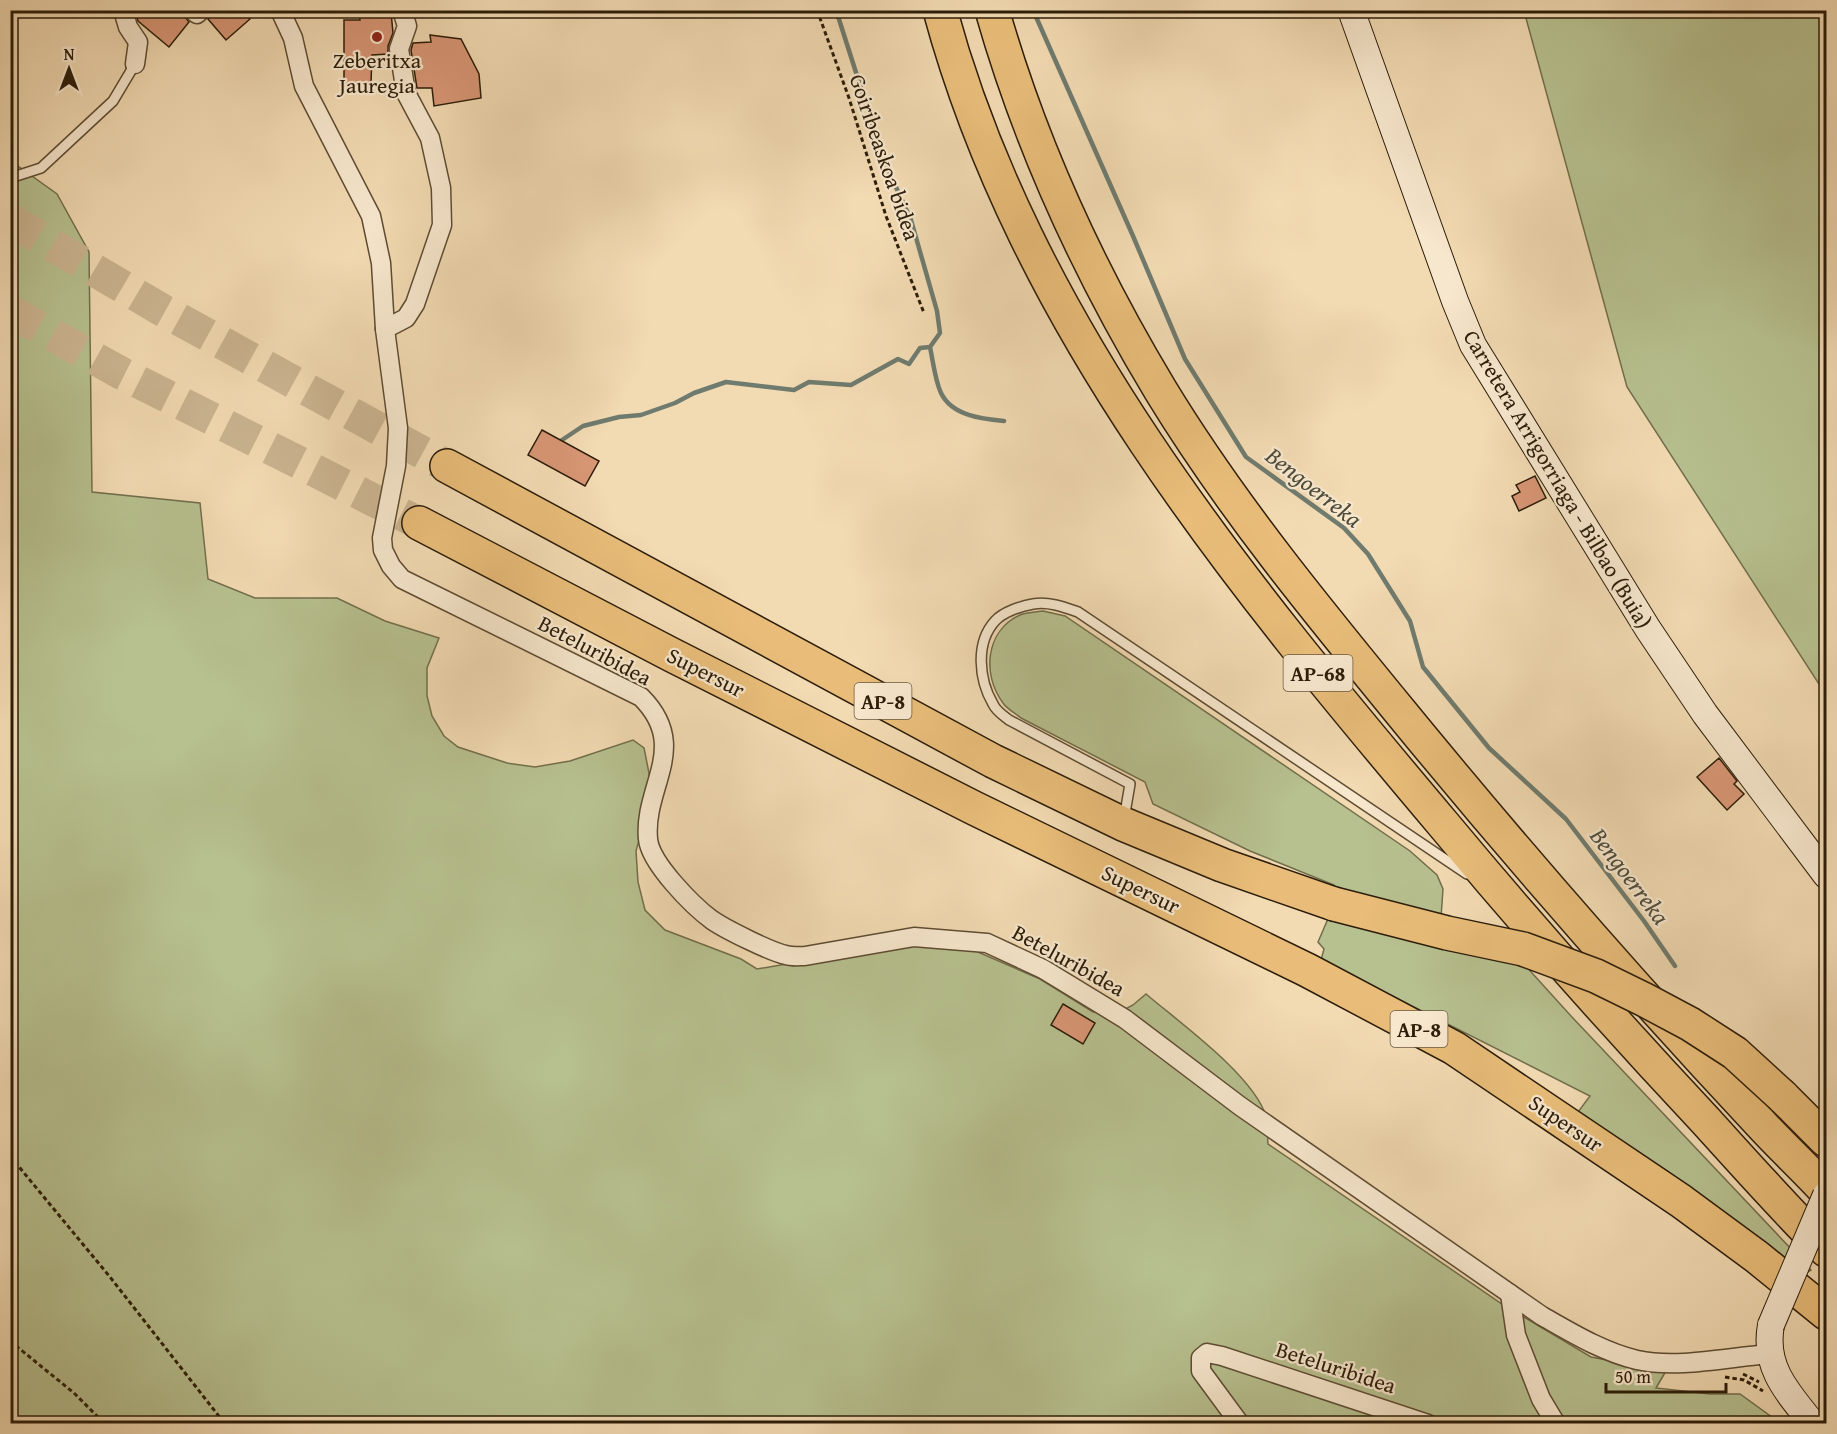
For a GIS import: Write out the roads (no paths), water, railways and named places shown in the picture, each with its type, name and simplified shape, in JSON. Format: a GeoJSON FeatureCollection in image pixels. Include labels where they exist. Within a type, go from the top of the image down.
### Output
{"type":"FeatureCollection","features":[{"type":"Feature","properties":{"kind":"highway","name":"AP-68"},"geometry":{"type":"LineString","coordinates":[[940,10],[966,94],[1014,213],[1056,297],[1128,415],[1217,544],[1358,722],[1509,903],[1786,1210],[1827,1250]]}},
{"type":"Feature","properties":{"kind":"highway","name":"AP-68"},"geometry":{"type":"LineString","coordinates":[[992,10],[1017,94],[1046,170],[1080,245],[1133,344],[1206,459],[1311,601],[1471,797],[1553,893],[1753,1116],[1827,1193]]}},
{"type":"Feature","properties":{"kind":"highway","name":"AP-8"},"geometry":{"type":"LineString","coordinates":[[447,466],[993,761],[1123,824],[1222,865],[1334,904],[1447,933],[1523,949],[1596,976],[1646,1000],[1690,1024],[1735,1053],[1827,1140]]}},
{"type":"Feature","properties":{"kind":"highway","name":"Supersur"},"geometry":{"type":"LineString","coordinates":[[419,524],[974,808],[1307,970],[1454,1048],[1681,1201],[1757,1257],[1827,1313]]}},
{"type":"Feature","properties":{"kind":"street"},"geometry":{"type":"LineString","coordinates":[[123,10],[128,27],[138,42],[135,64]]}},
{"type":"Feature","properties":{"kind":"street"},"geometry":{"type":"LineString","coordinates":[[192,10],[197,14],[201,10]]}},
{"type":"Feature","properties":{"kind":"street","name":"Beteluribidea"},"geometry":{"type":"LineString","coordinates":[[280,10],[293,38],[304,86],[371,216],[381,263],[385,329],[398,428],[396,466],[382,538],[383,550],[391,566],[402,579],[641,697],[654,710],[662,729],[665,756],[649,819],[648,841],[656,860],[676,886],[712,920],[786,955],[805,956],[914,937],[987,943],[1043,969],[1125,1019],[1240,1106],[1542,1316],[1590,1343],[1639,1360],[1672,1363],[1770,1354]]}},
{"type":"Feature","properties":{"kind":"street"},"geometry":{"type":"LineString","coordinates":[[385,329],[406,318],[415,304],[442,225],[441,188],[430,138],[406,93],[399,49],[408,26],[402,10]]}},
{"type":"Feature","properties":{"kind":"street","name":"Carretera Arrigorriaga - Bilbao (Buia)"},"geometry":{"type":"LineString","coordinates":[[1351,10],[1455,301],[1473,345],[1667,658],[1705,714],[1827,875]]}},
{"type":"Feature","properties":{"kind":"street"},"geometry":{"type":"LineString","coordinates":[[1813,1424],[1779,1379],[1770,1354],[1768,1339],[1771,1325],[1827,1193]]}},
{"type":"Feature","properties":{"kind":"street"},"geometry":{"type":"LineString","coordinates":[[1510,1294],[1516,1335],[1541,1399],[1556,1424]]}},
{"type":"Feature","properties":{"kind":"street","name":"Beteluribidea"},"geometry":{"type":"LineString","coordinates":[[1240,1424],[1201,1371],[1201,1358],[1207,1353],[1232,1359],[1428,1424]]}},
{"type":"Feature","properties":{"kind":"lane"},"geometry":{"type":"LineString","coordinates":[[10,178],[41,168],[113,101],[135,64]]}},
{"type":"Feature","properties":{"kind":"lane"},"geometry":{"type":"LineString","coordinates":[[1123,824],[1130,784],[1009,720],[994,706],[983,683],[981,660],[987,633],[996,620],[1013,610],[1034,603],[1057,604],[1078,612],[1509,903]]}},
{"type":"Feature","properties":{"kind":"waterway"},"geometry":{"type":"LineString","coordinates":[[836,10],[885,163],[911,220],[937,311],[940,333],[930,347],[941,393],[946,401],[960,411],[969,415],[1004,421]]}},
{"type":"Feature","properties":{"kind":"waterway","name":"Bengoerreka"},"geometry":{"type":"LineString","coordinates":[[1033,10],[1185,359],[1246,457],[1344,528],[1368,554],[1410,621],[1423,667],[1489,748],[1566,819],[1644,921],[1675,966]]}},
{"type":"Feature","properties":{"kind":"waterway"},"geometry":{"type":"LineString","coordinates":[[562,440],[583,426],[619,417],[641,415],[726,382],[794,390],[809,382],[851,385],[898,359],[909,364],[920,348],[930,347]]}},
{"type":"Feature","properties":{"kind":"tunnel"},"geometry":{"type":"LineString","coordinates":[[10,220],[162,310],[447,466]]}},
{"type":"Feature","properties":{"kind":"tunnel"},"geometry":{"type":"LineString","coordinates":[[10,311],[121,373],[419,523]]}},
{"type":"Feature","properties":{"kind":"place","name":"Zeberitxa Jauregia"},"geometry":{"type":"Point","coordinates":[377,37]}}]}
